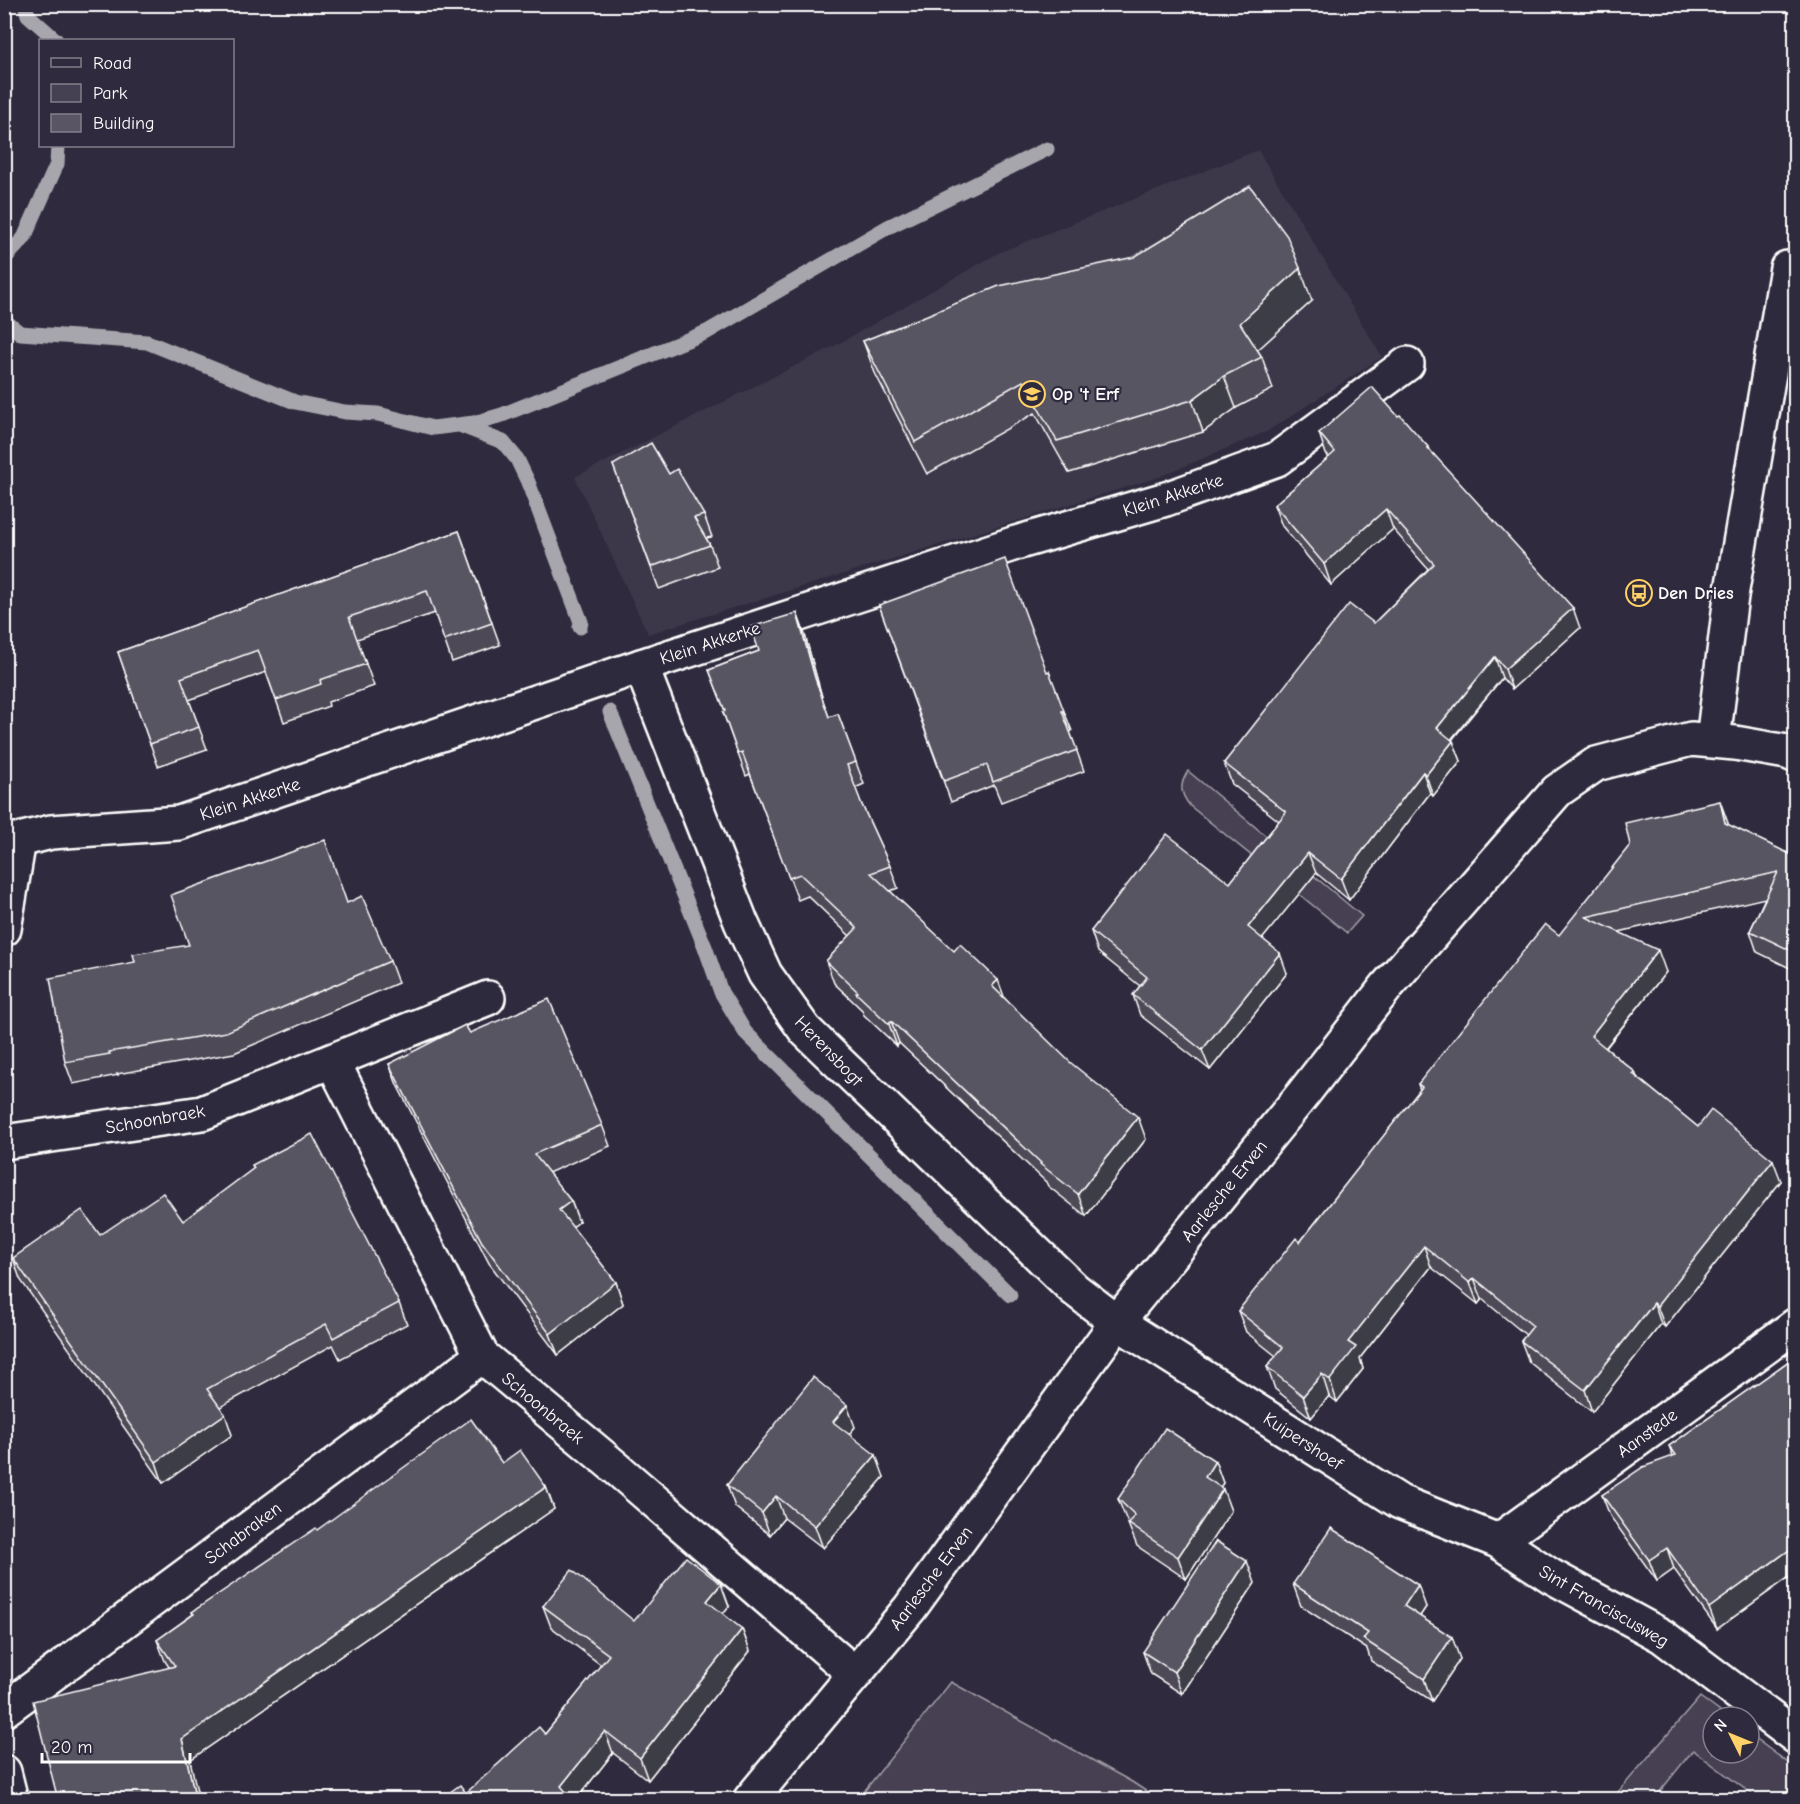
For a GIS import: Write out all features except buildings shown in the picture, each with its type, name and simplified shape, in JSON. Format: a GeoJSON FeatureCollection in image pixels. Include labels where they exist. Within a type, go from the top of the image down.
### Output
{"type":"FeatureCollection","features":[{"type":"Feature","properties":{"kind":"street"},"geometry":{"type":"LineString","coordinates":[[1713,741],[1731,596],[1787,268]]}},
{"type":"Feature","properties":{"kind":"street","name":"Klein Akkerke"},"geometry":{"type":"LineString","coordinates":[[4,929],[12,840],[51,832],[179,823],[641,666],[1016,543],[1166,499],[1277,459],[1407,364]]}},
{"type":"Feature","properties":{"kind":"street","name":"Herensbogt"},"geometry":{"type":"LineString","coordinates":[[641,666],[741,922],[765,974],[805,1030],[1074,1289],[1118,1322]]}},
{"type":"Feature","properties":{"kind":"street","name":"Aarlesche Erven"},"geometry":{"type":"LineString","coordinates":[[750,1800],[910,1608],[1118,1322],[1303,1094],[1387,986],[1557,791],[1596,764],[1691,739],[1787,752],[1796,756]]}},
{"type":"Feature","properties":{"kind":"street","name":"Schoonbraek"},"geometry":{"type":"LineString","coordinates":[[4,1142],[202,1113],[488,998]]}},
{"type":"Feature","properties":{"kind":"street","name":"Schoonbraek"},"geometry":{"type":"LineString","coordinates":[[333,1062],[482,1356],[615,1467],[855,1674]]}},
{"type":"Feature","properties":{"kind":"street","name":"Kuipershoef"},"geometry":{"type":"LineString","coordinates":[[1118,1322],[1400,1502],[1498,1541]]}},
{"type":"Feature","properties":{"kind":"street","name":"Aanstede"},"geometry":{"type":"LineString","coordinates":[[1498,1541],[1796,1325]]}},
{"type":"Feature","properties":{"kind":"street","name":"Schabraken"},"geometry":{"type":"LineString","coordinates":[[4,1710],[482,1356]]}},
{"type":"Feature","properties":{"kind":"street","name":"Sint Franciscusweg"},"geometry":{"type":"LineString","coordinates":[[1498,1541],[1551,1576],[1662,1636],[1796,1737]]}},
{"type":"Feature","properties":{"kind":"street"},"geometry":{"type":"LineString","coordinates":[[4,1772],[11,1800]]}},
{"type":"Feature","properties":{"kind":"shaded area","name":"Op 't Erf"},"geometry":{"type":"Polygon","coordinates":[[[1258,150],[1382,357],[1268,431],[1156,478],[648,634],[575,477],[838,344],[1000,252],[1258,150]]]}},
{"type":"Feature","properties":{"kind":"green space"},"geometry":{"type":"Polygon","coordinates":[[[1188,771],[1362,916],[1347,933],[1190,806],[1182,789],[1188,771]]]}},
{"type":"Feature","properties":{"kind":"green space"},"geometry":{"type":"Polygon","coordinates":[[[951,1682],[1132,1782],[1158,1799],[858,1799],[951,1682]]]}},
{"type":"Feature","properties":{"kind":"green space"},"geometry":{"type":"Polygon","coordinates":[[[1700,1697],[1711,1705],[1701,1705],[1701,1756],[1693,1750],[1654,1799],[1612,1799],[1700,1697]]]}},
{"type":"Feature","properties":{"kind":"green space"},"geometry":{"type":"Polygon","coordinates":[[[1761,1743],[1795,1768],[1795,1799],[1758,1799],[1713,1765],[1761,1765],[1761,1743]]]}},
{"type":"Feature","properties":{"kind":"waterway"},"geometry":{"type":"LineString","coordinates":[[25,4],[28,15],[55,39]]}},
{"type":"Feature","properties":{"kind":"waterway"},"geometry":{"type":"LineString","coordinates":[[4,259],[24,238],[57,164],[58,147]]}},
{"type":"Feature","properties":{"kind":"waterway"},"geometry":{"type":"LineString","coordinates":[[4,320],[20,333],[147,342],[295,402],[345,412],[378,414],[433,428],[474,423],[502,415],[707,332],[888,227],[1047,149]]}},
{"type":"Feature","properties":{"kind":"waterway"},"geometry":{"type":"LineString","coordinates":[[462,426],[503,442],[517,459],[528,482],[581,622],[580,627]]}},
{"type":"Feature","properties":{"kind":"waterway"},"geometry":{"type":"LineString","coordinates":[[610,712],[721,992],[745,1032],[1010,1295]]}},
{"type":"Feature","properties":{"kind":"place","name":"Op 't Erf"},"geometry":{"type":"Point","coordinates":[1032,394]}},
{"type":"Feature","properties":{"kind":"place","name":"Den Dries"},"geometry":{"type":"Point","coordinates":[1639,593]}}]}
